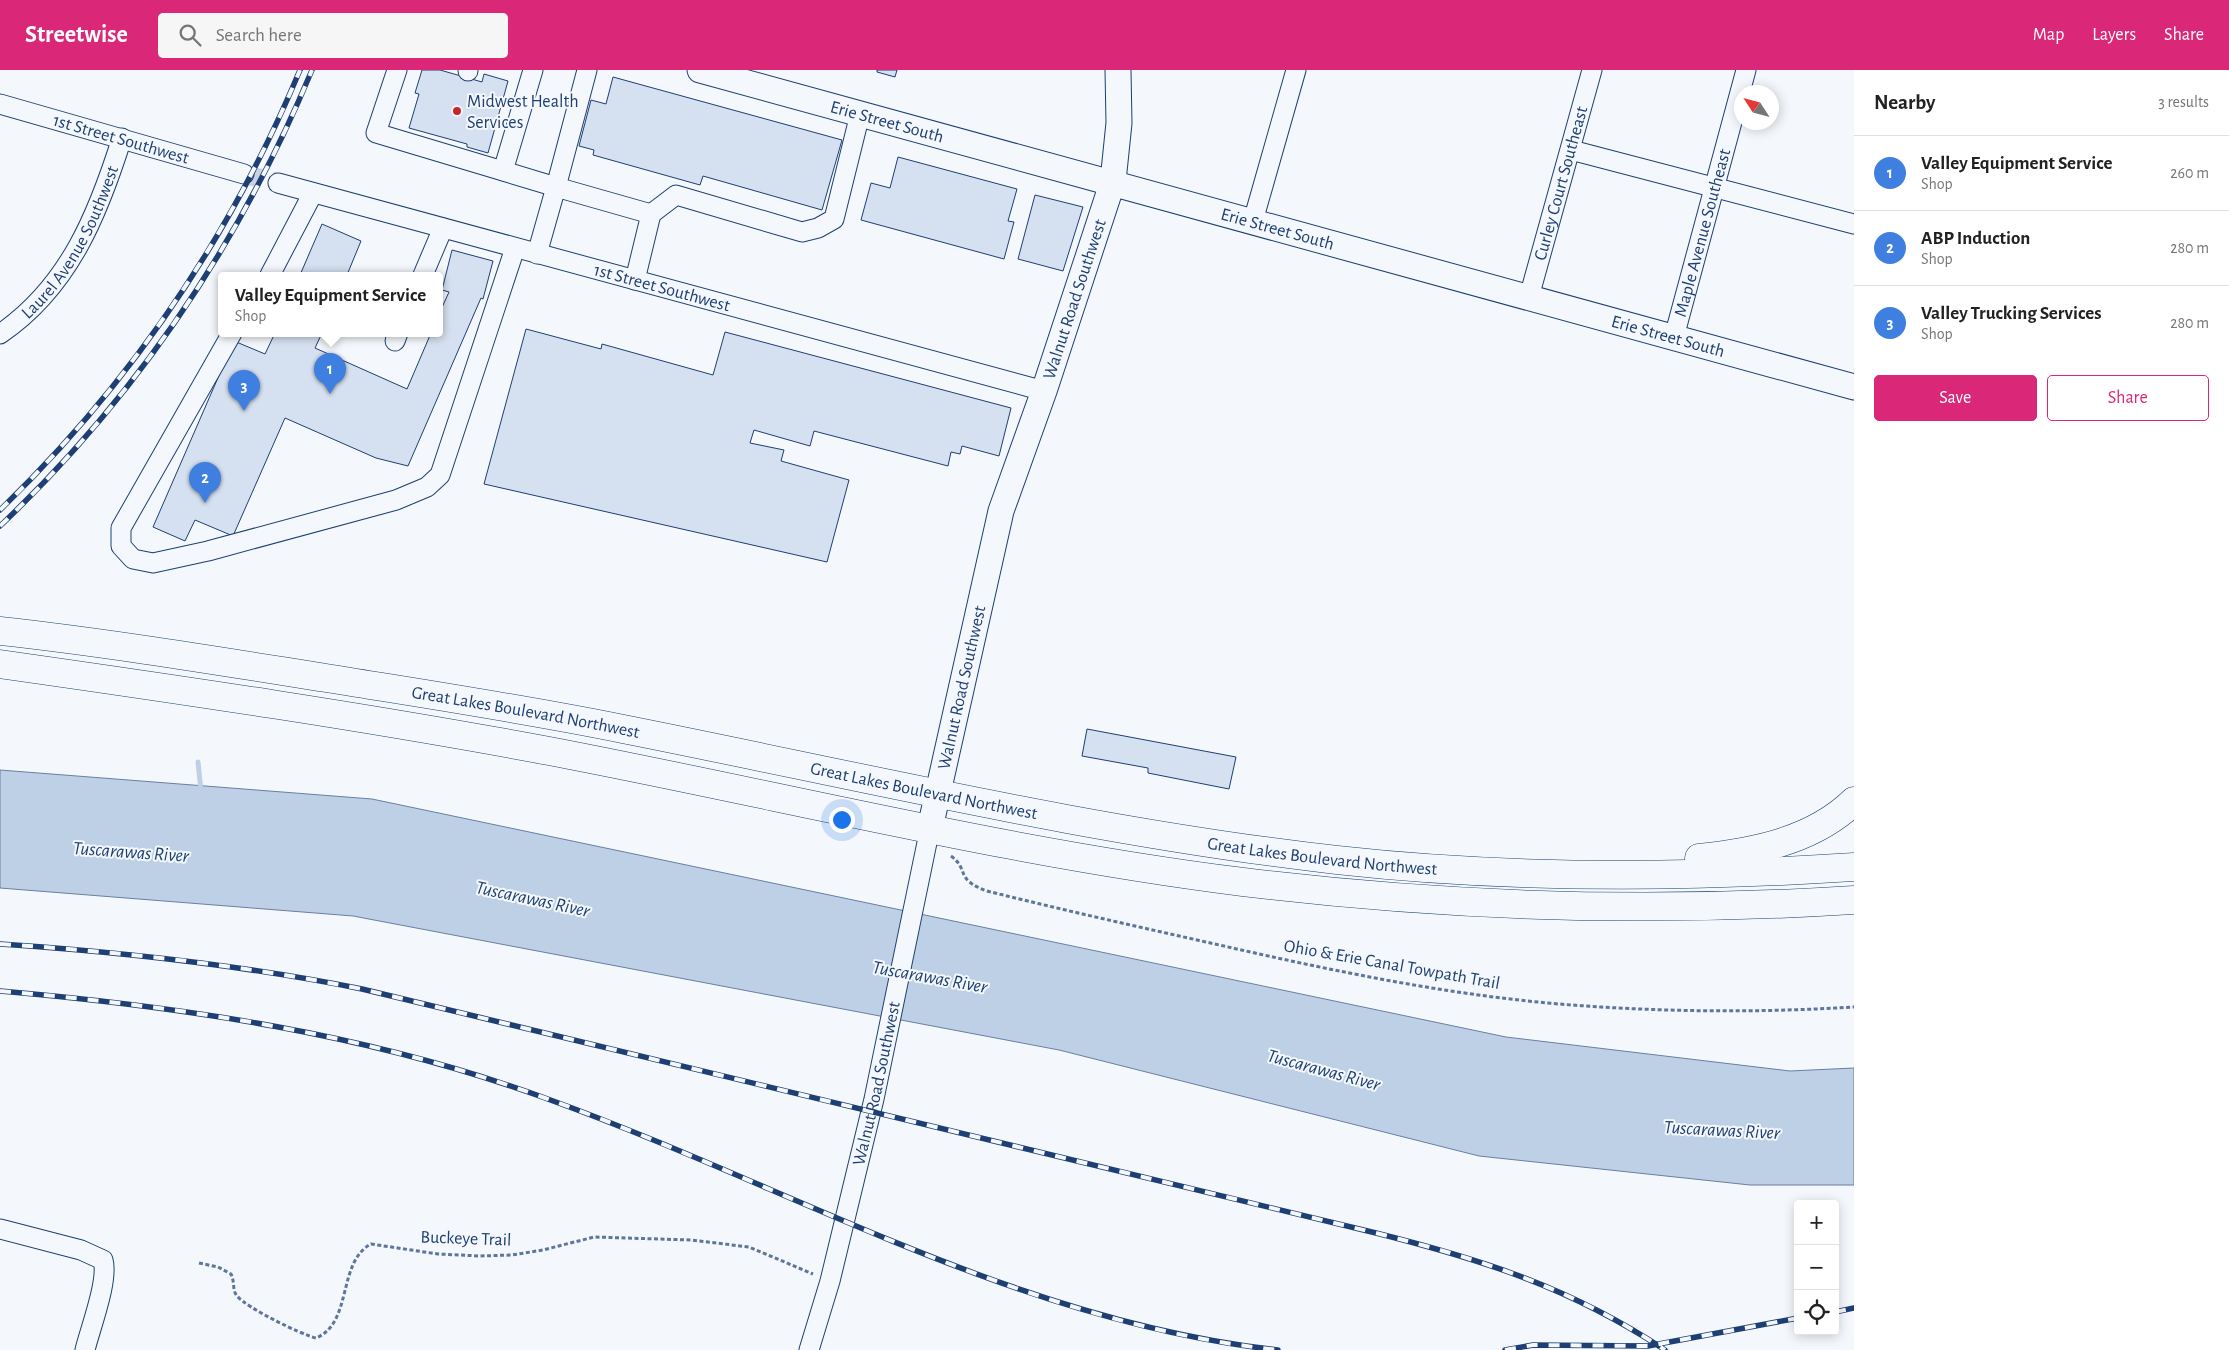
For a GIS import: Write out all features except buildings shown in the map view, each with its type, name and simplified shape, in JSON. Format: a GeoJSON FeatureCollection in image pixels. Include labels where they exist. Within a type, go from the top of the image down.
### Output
{"type":"FeatureCollection","features":[{"type":"Feature","properties":{"kind":"highway","name":"Great Lakes Boulevard Northwest"},"geometry":{"type":"LineString","coordinates":[[0,631],[186,656],[479,703],[618,728],[1144,833],[1252,850],[1431,868],[1545,873],[1702,874],[1854,867]]}},
{"type":"Feature","properties":{"kind":"highway","name":"Great Lakes Boulevard Northwest"},"geometry":{"type":"LineString","coordinates":[[0,664],[291,708],[543,750],[1060,853],[1202,876],[1432,901],[1573,907],[1677,908],[1854,900]]}},
{"type":"Feature","properties":{"kind":"highway"},"geometry":{"type":"LineString","coordinates":[[1545,873],[1757,850],[1807,833],[1829,820],[1854,801]]}},
{"type":"Feature","properties":{"kind":"main road","name":"Erie Street South"},"geometry":{"type":"LineString","coordinates":[[700,70],[1854,386]]}},
{"type":"Feature","properties":{"kind":"main road","name":"Walnut Road Southwest"},"geometry":{"type":"LineString","coordinates":[[930,828],[1001,511],[1044,391],[1113,182],[1118,141],[1118,70]]}},
{"type":"Feature","properties":{"kind":"street"},"geometry":{"type":"LineString","coordinates":[[397,70],[376,133],[651,214]]}},
{"type":"Feature","properties":{"kind":"street"},"geometry":{"type":"LineString","coordinates":[[503,171],[533,70]]}},
{"type":"Feature","properties":{"kind":"street"},"geometry":{"type":"LineString","coordinates":[[537,254],[587,70]]}},
{"type":"Feature","properties":{"kind":"street"},"geometry":{"type":"LineString","coordinates":[[1253,221],[1296,70]]}},
{"type":"Feature","properties":{"kind":"street","name":"Maple Avenue Southeast"},"geometry":{"type":"LineString","coordinates":[[1674,337],[1746,70]]}},
{"type":"Feature","properties":{"kind":"street","name":"Curley Court Southeast"},"geometry":{"type":"LineString","coordinates":[[1529,297],[1571,150],[1589,71]]}},
{"type":"Feature","properties":{"kind":"street","name":"1st Street Southwest"},"geometry":{"type":"LineString","coordinates":[[0,104],[244,174]]}},
{"type":"Feature","properties":{"kind":"street"},"geometry":{"type":"LineString","coordinates":[[635,280],[651,214],[676,195],[802,232],[818,228],[834,219],[860,114]]}},
{"type":"Feature","properties":{"kind":"street","name":"Laurel Avenue Southwest"},"geometry":{"type":"LineString","coordinates":[[0,334],[40,298],[72,257],[97,212],[122,138]]}},
{"type":"Feature","properties":{"kind":"street"},"geometry":{"type":"LineString","coordinates":[[1571,150],[1854,224]]}},
{"type":"Feature","properties":{"kind":"street","name":"1st Street Southwest"},"geometry":{"type":"LineString","coordinates":[[278,183],[1044,391]]}},
{"type":"Feature","properties":{"kind":"street"},"geometry":{"type":"LineString","coordinates":[[272,272],[313,193]]}},
{"type":"Feature","properties":{"kind":"street"},"geometry":{"type":"LineString","coordinates":[[424,272],[443,228]]}},
{"type":"Feature","properties":{"kind":"street"},"geometry":{"type":"LineString","coordinates":[[230,337],[121,528],[121,546],[132,559],[153,563],[208,551],[396,500],[427,487],[440,475],[515,248]]}},
{"type":"Feature","properties":{"kind":"street","name":"Walnut Road Southwest"},"geometry":{"type":"LineString","coordinates":[[808,1350],[830,1281],[879,1078],[930,828]]}},
{"type":"Feature","properties":{"kind":"street"},"geometry":{"type":"LineString","coordinates":[[0,1230],[81,1250],[103,1260],[105,1267],[103,1282],[85,1350]]}},
{"type":"Feature","properties":{"kind":"path","name":"Ohio & Erie Canal Towpath Trail"},"geometry":{"type":"LineString","coordinates":[[949,855],[956,860],[964,879],[972,886],[988,891],[1285,960],[1403,984],[1557,1004],[1640,1010],[1727,1011],[1854,1007]]}},
{"type":"Feature","properties":{"kind":"path","name":"Buckeye Trail"},"geometry":{"type":"LineString","coordinates":[[199,1263],[218,1267],[231,1274],[234,1289],[243,1301],[292,1328],[316,1338],[330,1328],[356,1258],[363,1248],[370,1244],[438,1254],[512,1256],[594,1237],[691,1240],[749,1247],[814,1274]]}},
{"type":"Feature","properties":{"kind":"water","name":"Tuscarawas River"},"geometry":{"type":"Polygon","coordinates":[[[0,770],[372,799],[1506,1037],[1790,1071],[1854,1068],[1854,1185],[1750,1185],[1479,1156],[1059,1050],[353,916],[0,888],[0,770]]]}},
{"type":"Feature","properties":{"kind":"waterway"},"geometry":{"type":"LineString","coordinates":[[198,762],[201,791]]}},
{"type":"Feature","properties":{"kind":"tunnel"},"geometry":{"type":"LineString","coordinates":[[244,174],[278,183]]}},
{"type":"Feature","properties":{"kind":"railway"},"geometry":{"type":"LineString","coordinates":[[0,510],[92,412],[133,360],[172,305],[209,249],[242,191],[273,131],[300,70]]}},
{"type":"Feature","properties":{"kind":"railway"},"geometry":{"type":"LineString","coordinates":[[0,526],[96,425],[140,371],[180,315],[218,256],[252,196],[284,134],[312,70]]}},
{"type":"Feature","properties":{"kind":"railway"},"geometry":{"type":"LineString","coordinates":[[0,944],[182,960],[362,989],[1376,1233],[1454,1254],[1526,1278],[1595,1309],[1665,1350]]}},
{"type":"Feature","properties":{"kind":"railway"},"geometry":{"type":"LineString","coordinates":[[0,991],[138,1005],[276,1026],[412,1057],[479,1076],[545,1098],[635,1133],[905,1246],[996,1281],[1088,1311],[1182,1335],[1278,1350]]}},
{"type":"Feature","properties":{"kind":"railway"},"geometry":{"type":"LineString","coordinates":[[1839,1311],[1854,1308]]}},
{"type":"Feature","properties":{"kind":"railway"},"geometry":{"type":"LineString","coordinates":[[1505,1350],[1533,1345],[1648,1346],[1794,1319]]}},
{"type":"Feature","properties":{"kind":"place","name":"Midwest Health Services"},"geometry":{"type":"Point","coordinates":[457,111]}},
{"type":"Feature","properties":{"kind":"place","name":"Valley Equipment Service"},"geometry":{"type":"Point","coordinates":[330,394]}},
{"type":"Feature","properties":{"kind":"place","name":"Valley Trucking Services"},"geometry":{"type":"Point","coordinates":[244,411]}},
{"type":"Feature","properties":{"kind":"place","name":"ABP Induction"},"geometry":{"type":"Point","coordinates":[205,503]}}]}
